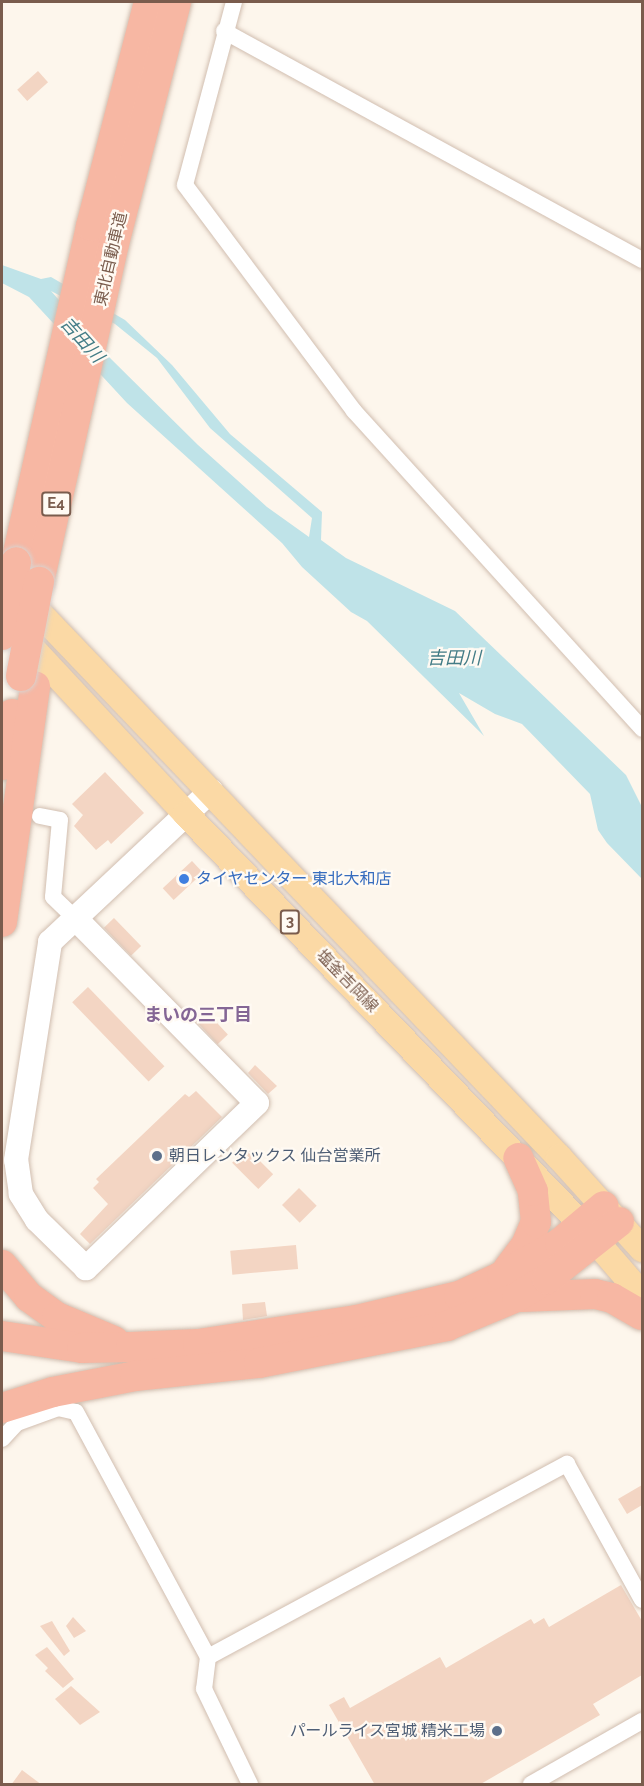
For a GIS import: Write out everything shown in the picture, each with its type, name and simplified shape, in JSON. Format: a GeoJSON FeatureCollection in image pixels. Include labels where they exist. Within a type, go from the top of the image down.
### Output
{"type":"FeatureCollection","features":[{"type":"Feature","properties":{"kind":"highway","name":"東北自動車道"},"geometry":{"type":"LineString","coordinates":[[2,765],[28,681],[103,235],[149,2]]}},
{"type":"Feature","properties":{"kind":"highway","name":"東北自動車道"},"geometry":{"type":"LineString","coordinates":[[2,635],[6,562],[50,406],[176,2]]}},
{"type":"Feature","properties":{"kind":"highway"},"geometry":{"type":"LineString","coordinates":[[2,922],[28,681]]}},
{"type":"Feature","properties":{"kind":"highway"},"geometry":{"type":"LineString","coordinates":[[510,1287],[536,1222],[532,1191],[518,1158]]}},
{"type":"Feature","properties":{"kind":"highway"},"geometry":{"type":"LineString","coordinates":[[2,1408],[53,1392],[135,1376],[259,1363],[447,1326],[510,1287],[560,1243],[600,1223]]}},
{"type":"Feature","properties":{"kind":"highway"},"geometry":{"type":"LineString","coordinates":[[2,1265],[29,1297],[57,1317],[89,1332],[131,1347]]}},
{"type":"Feature","properties":{"kind":"highway"},"geometry":{"type":"LineString","coordinates":[[2,1336],[82,1348],[198,1344],[356,1320],[459,1296],[510,1287],[595,1294],[612,1298],[642,1315]]}},
{"type":"Feature","properties":{"kind":"highway"},"geometry":{"type":"LineString","coordinates":[[2,1351],[135,1376]]}},
{"type":"Feature","properties":{"kind":"main road","name":"塩釜吉岡線"},"geometry":{"type":"LineString","coordinates":[[6,562],[600,1223],[642,1295]]}},
{"type":"Feature","properties":{"kind":"main road","name":"塩釜吉岡線"},"geometry":{"type":"LineString","coordinates":[[2,616],[186,814],[518,1158],[600,1223],[642,1249]]}},
{"type":"Feature","properties":{"kind":"street"},"geometry":{"type":"LineString","coordinates":[[234,2],[224,31],[185,185],[354,411],[642,729]]}},
{"type":"Feature","properties":{"kind":"street"},"geometry":{"type":"LineString","coordinates":[[224,31],[642,260]]}},
{"type":"Feature","properties":{"kind":"street"},"geometry":{"type":"LineString","coordinates":[[40,816],[60,820],[53,897],[76,919],[257,1103],[86,1269],[37,1220],[21,1194],[16,1160],[50,942],[76,919],[211,791]]}},
{"type":"Feature","properties":{"kind":"street"},"geometry":{"type":"LineString","coordinates":[[2,1439],[17,1423],[58,1408],[76,1412],[208,1657],[204,1689],[250,1785]]}},
{"type":"Feature","properties":{"kind":"street"},"geometry":{"type":"LineString","coordinates":[[208,1657],[567,1464],[642,1600]]}},
{"type":"Feature","properties":{"kind":"street"},"geometry":{"type":"LineString","coordinates":[[531,1785],[642,1721]]}},
{"type":"Feature","properties":{"kind":"water","name":"吉田川"},"geometry":{"type":"Polygon","coordinates":[[[2,265],[41,279],[51,277],[125,320],[172,365],[230,434],[322,512],[321,540],[346,558],[455,611],[626,775],[642,807],[642,879],[607,843],[598,830],[590,794],[522,724],[495,714],[459,693],[484,736],[367,621],[351,612],[302,567],[282,543],[127,403],[29,297],[2,283],[2,265]],[[51,291],[109,357],[198,445],[267,507],[309,537],[312,518],[210,428],[157,358],[115,324],[51,291]]]}},
{"type":"Feature","properties":{"kind":"building"},"geometry":{"type":"Polygon","coordinates":[[[38,71],[48,82],[27,101],[17,90],[38,71]]]}},
{"type":"Feature","properties":{"kind":"building"},"geometry":{"type":"Polygon","coordinates":[[[105,772],[144,813],[111,844],[108,840],[96,850],[74,826],[83,815],[72,804],[105,772]]]}},
{"type":"Feature","properties":{"kind":"building"},"geometry":{"type":"Polygon","coordinates":[[[192,861],[203,873],[174,900],[163,888],[192,861]]]}},
{"type":"Feature","properties":{"kind":"building"},"geometry":{"type":"Polygon","coordinates":[[[114,918],[141,946],[131,956],[104,928],[114,918]]]}},
{"type":"Feature","properties":{"kind":"building"},"geometry":{"type":"Polygon","coordinates":[[[88,987],[164,1066],[149,1081],[72,1002],[88,987]]]}},
{"type":"Feature","properties":{"kind":"building"},"geometry":{"type":"Polygon","coordinates":[[[204,1009],[228,1035],[218,1044],[194,1019],[204,1009]]]}},
{"type":"Feature","properties":{"kind":"building"},"geometry":{"type":"Polygon","coordinates":[[[255,1065],[277,1086],[268,1094],[248,1073],[255,1065]]]}},
{"type":"Feature","properties":{"kind":"building"},"geometry":{"type":"Polygon","coordinates":[[[196,1091],[222,1117],[90,1244],[80,1234],[108,1204],[93,1188],[99,1182],[96,1179],[185,1094],[189,1097],[196,1091]]]}},
{"type":"Feature","properties":{"kind":"building"},"geometry":{"type":"Polygon","coordinates":[[[247,1148],[273,1174],[258,1189],[232,1163],[247,1148]]]}},
{"type":"Feature","properties":{"kind":"building"},"geometry":{"type":"Polygon","coordinates":[[[299,1188],[317,1206],[300,1223],[282,1205],[299,1188]]]}},
{"type":"Feature","properties":{"kind":"building"},"geometry":{"type":"Polygon","coordinates":[[[296,1245],[298,1269],[232,1275],[230,1251],[296,1245]]]}},
{"type":"Feature","properties":{"kind":"building"},"geometry":{"type":"Polygon","coordinates":[[[265,1302],[267,1316],[243,1320],[242,1304],[265,1302]]]}},
{"type":"Feature","properties":{"kind":"building"},"geometry":{"type":"Polygon","coordinates":[[[642,1485],[642,1505],[627,1514],[618,1499],[642,1485]]]}},
{"type":"Feature","properties":{"kind":"building"},"geometry":{"type":"Polygon","coordinates":[[[621,1585],[642,1621],[642,1675],[593,1704],[600,1715],[479,1785],[375,1785],[329,1705],[344,1697],[350,1708],[440,1657],[446,1668],[531,1619],[534,1624],[544,1618],[549,1627],[621,1585]]]}},
{"type":"Feature","properties":{"kind":"building"},"geometry":{"type":"Polygon","coordinates":[[[73,1617],[86,1631],[74,1638],[66,1626],[73,1617]]]}},
{"type":"Feature","properties":{"kind":"building"},"geometry":{"type":"Polygon","coordinates":[[[52,1621],[70,1651],[64,1656],[40,1626],[52,1621]]]}},
{"type":"Feature","properties":{"kind":"building"},"geometry":{"type":"Polygon","coordinates":[[[47,1647],[74,1679],[63,1688],[45,1671],[48,1668],[35,1655],[47,1647]]]}},
{"type":"Feature","properties":{"kind":"building"},"geometry":{"type":"Polygon","coordinates":[[[71,1686],[100,1712],[80,1725],[55,1699],[71,1686]]]}},
{"type":"Feature","properties":{"kind":"building"},"geometry":{"type":"Polygon","coordinates":[[[22,1770],[42,1785],[11,1785],[22,1770]]]}},
{"type":"Feature","properties":{"kind":"place","name":"タイヤセンター 東北大和店"},"geometry":{"type":"Point","coordinates":[184,879]}},
{"type":"Feature","properties":{"kind":"place","name":"朝日レンタックス 仙台営業所"},"geometry":{"type":"Point","coordinates":[157,1156]}},
{"type":"Feature","properties":{"kind":"place","name":"パールライス宮城 精米工場"},"geometry":{"type":"Point","coordinates":[497,1731]}},
{"type":"Feature","properties":{"kind":"district","name":"まいの三丁目"},"geometry":{"type":"Point","coordinates":[198,1015]}}]}
